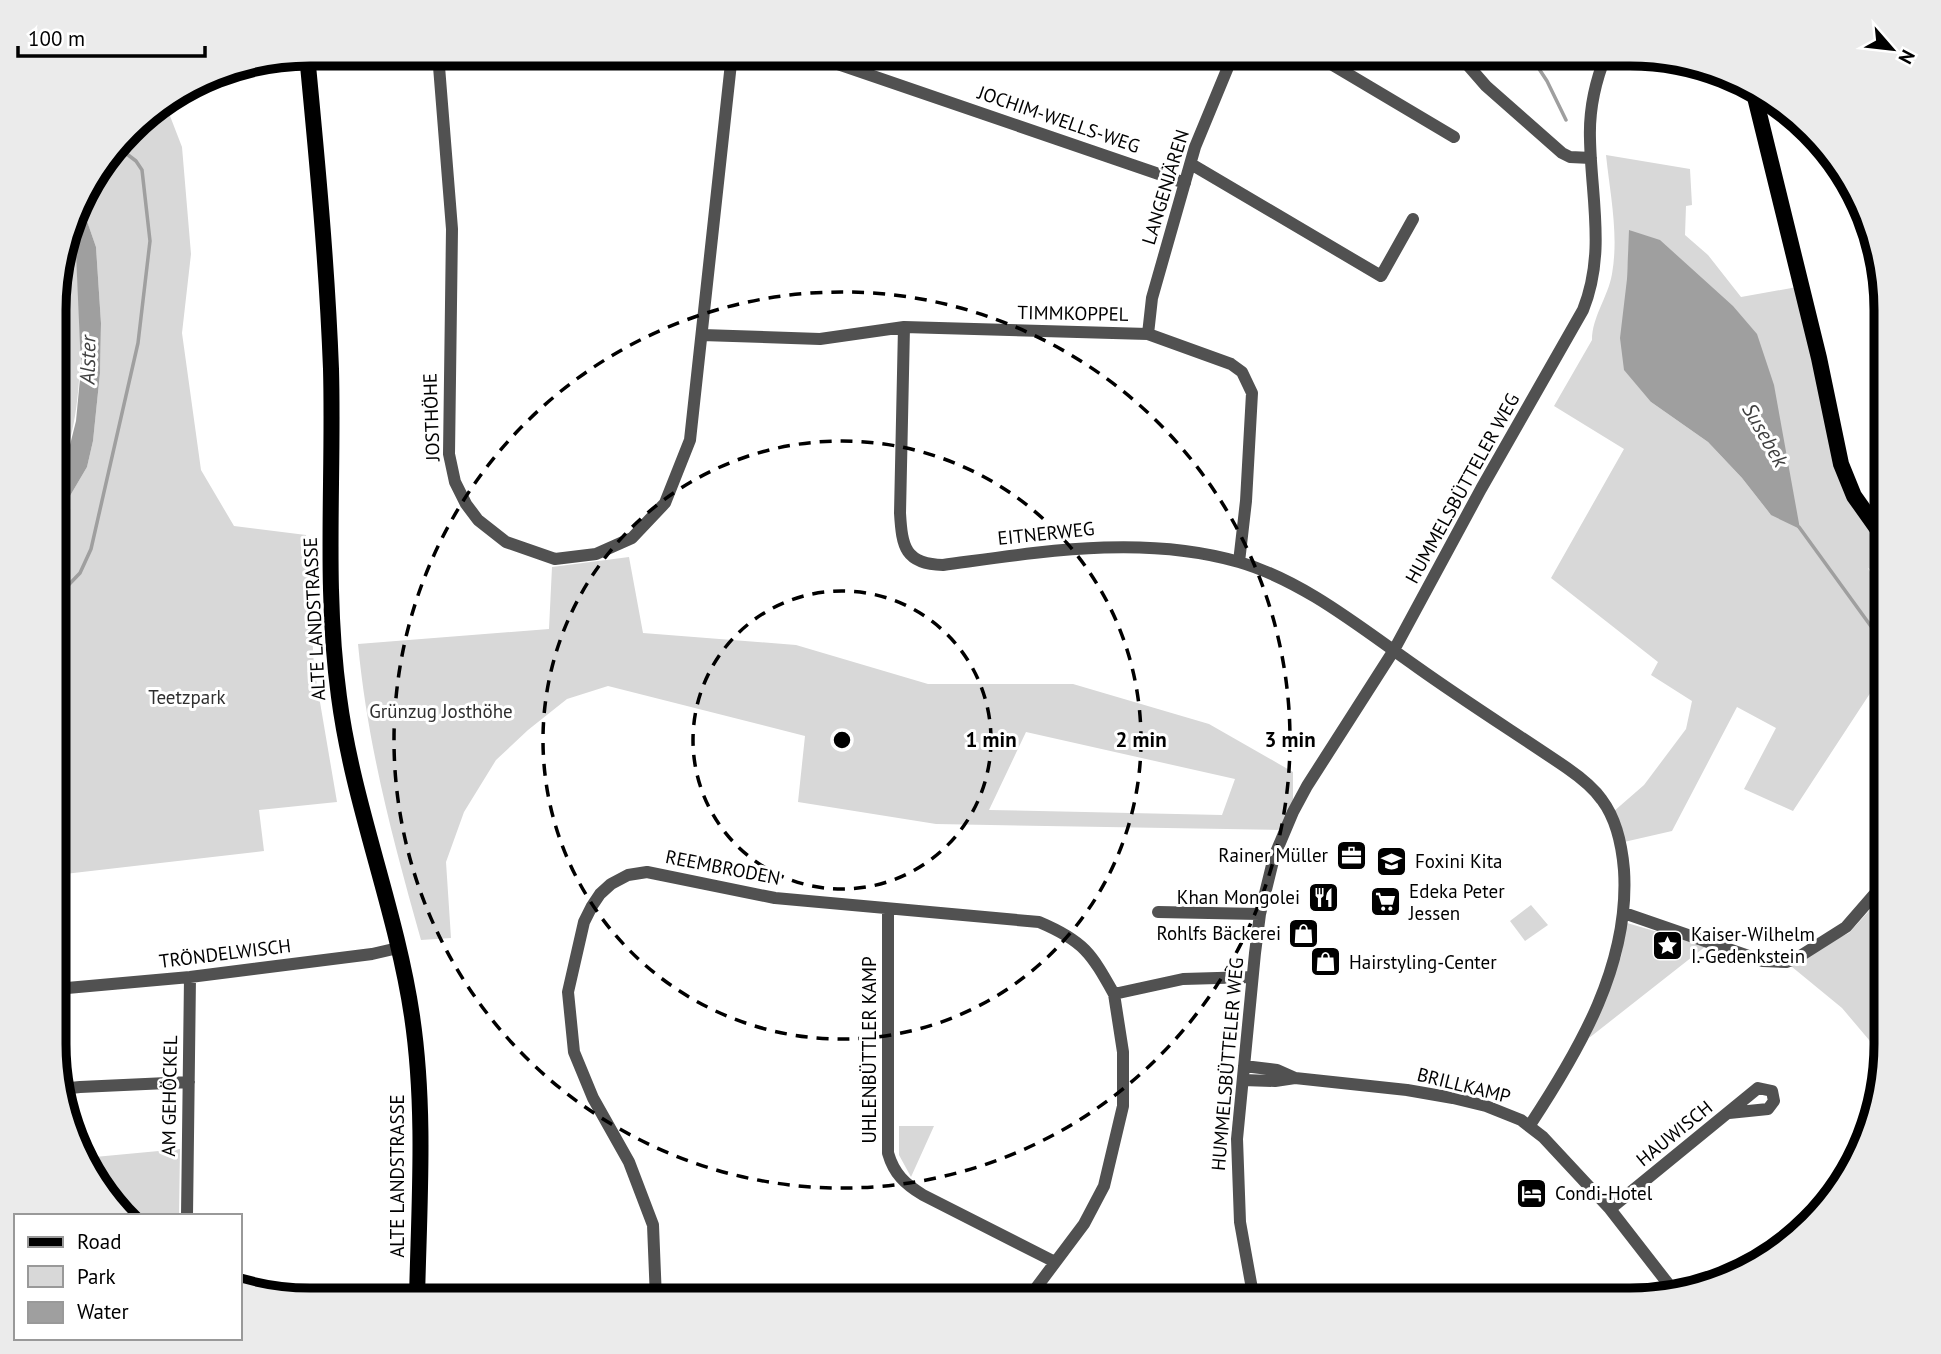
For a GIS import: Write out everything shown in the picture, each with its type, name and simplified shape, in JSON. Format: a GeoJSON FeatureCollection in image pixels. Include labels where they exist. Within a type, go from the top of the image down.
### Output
{"type":"FeatureCollection","features":[{"type":"Feature","properties":{"kind":"main road","name":"ALTE LANDSTRASSE"},"geometry":{"type":"LineString","coordinates":[[308,67],[331,372],[331,600],[335,667],[356,790],[398,948],[412,1014],[420,1102],[417,1287]]}},
{"type":"Feature","properties":{"kind":"main road"},"geometry":{"type":"LineString","coordinates":[[1756,102],[1841,464],[1854,496],[1874,524]]}},
{"type":"Feature","properties":{"kind":"street","name":"JOSTHÖHE"},"geometry":{"type":"LineString","coordinates":[[439,67],[452,229],[449,454],[455,482],[478,520],[506,542],[555,559],[596,554],[632,538],[665,503],[690,440],[731,67]]}},
{"type":"Feature","properties":{"kind":"street","name":"JOCHIM-WELLS-WEG"},"geometry":{"type":"LineString","coordinates":[[847,67],[1185,183]]}},
{"type":"Feature","properties":{"kind":"street","name":"LANGENJÄREN"},"geometry":{"type":"LineString","coordinates":[[1147,334],[1152,299],[1195,147],[1228,67]]}},
{"type":"Feature","properties":{"kind":"street"},"geometry":{"type":"LineString","coordinates":[[1335,67],[1454,137]]}},
{"type":"Feature","properties":{"kind":"street"},"geometry":{"type":"LineString","coordinates":[[1469,67],[1486,86],[1562,153],[1570,157],[1591,158]]}},
{"type":"Feature","properties":{"kind":"street","name":"HUMMELSBÜTTELER WEG"},"geometry":{"type":"LineString","coordinates":[[1252,1288],[1240,1222],[1237,1139],[1252,977],[1261,914],[1274,857],[1293,812],[1394,650],[1587,302],[1594,278],[1597,232],[1590,136],[1593,95],[1602,67]]}},
{"type":"Feature","properties":{"kind":"street"},"geometry":{"type":"LineString","coordinates":[[1191,163],[1381,276],[1413,219]]}},
{"type":"Feature","properties":{"kind":"street","name":"TIMMKOPPEL"},"geometry":{"type":"LineString","coordinates":[[702,335],[820,339],[904,327],[1147,334],[1231,364],[1242,372],[1252,393],[1239,562]]}},
{"type":"Feature","properties":{"kind":"street","name":"EITNERWEG"},"geometry":{"type":"LineString","coordinates":[[904,327],[900,513],[906,551],[915,560],[928,565],[943,565],[1103,546],[1159,549],[1239,562],[1286,582],[1329,607],[1567,768],[1595,790],[1609,811],[1622,853],[1624,913],[1619,944],[1606,988],[1586,1030],[1530,1125]]}},
{"type":"Feature","properties":{"kind":"street","name":"REEMBRODEN"},"geometry":{"type":"LineString","coordinates":[[656,1287],[653,1225],[629,1162],[593,1098],[574,1052],[568,992],[584,922],[592,906],[611,884],[628,875],[647,873],[775,898],[1039,922],[1069,935],[1095,959],[1114,995],[1123,1052],[1123,1107],[1104,1186],[1084,1224],[1036,1288]]}},
{"type":"Feature","properties":{"kind":"street"},"geometry":{"type":"LineString","coordinates":[[1624,913],[1762,961],[1786,962],[1846,927],[1874,895]]}},
{"type":"Feature","properties":{"kind":"street","name":"UHLENBÜTTLER KAMP"},"geometry":{"type":"LineString","coordinates":[[888,909],[888,1153],[893,1169],[906,1185],[923,1195],[1055,1262]]}},
{"type":"Feature","properties":{"kind":"street"},"geometry":{"type":"LineString","coordinates":[[1158,912],[1261,914]]}},
{"type":"Feature","properties":{"kind":"street","name":"TRÖNDELWISCH"},"geometry":{"type":"LineString","coordinates":[[67,988],[190,977],[372,954],[398,948]]}},
{"type":"Feature","properties":{"kind":"street","name":"AM GEHÖCKEL"},"geometry":{"type":"LineString","coordinates":[[187,1214],[190,977]]}},
{"type":"Feature","properties":{"kind":"street"},"geometry":{"type":"LineString","coordinates":[[1114,995],[1183,979],[1252,977]]}},
{"type":"Feature","properties":{"kind":"street","name":"BRILLKAMP"},"geometry":{"type":"LineString","coordinates":[[1244,1066],[1277,1070],[1295,1078]]}},
{"type":"Feature","properties":{"kind":"street","name":"BRILLKAMP"},"geometry":{"type":"LineString","coordinates":[[1242,1080],[1275,1081],[1295,1078],[1407,1090],[1453,1098],[1507,1114],[1530,1125],[1610,1209],[1668,1284]]}},
{"type":"Feature","properties":{"kind":"street"},"geometry":{"type":"LineString","coordinates":[[71,1088],[188,1082]]}},
{"type":"Feature","properties":{"kind":"street","name":"HAUWISCH"},"geometry":{"type":"LineString","coordinates":[[1610,1209],[1730,1113]]}},
{"type":"Feature","properties":{"kind":"green space","name":"Teetzpark"},"geometry":{"type":"Polygon","coordinates":[[[169,113],[182,147],[191,254],[182,333],[201,470],[234,526],[306,535],[314,667],[337,802],[259,810],[264,851],[67,874],[66,502],[87,467],[93,441],[100,373],[101,323],[96,247],[85,216],[92,203],[117,162],[138,138],[169,113]]]}},
{"type":"Feature","properties":{"kind":"green space"},"geometry":{"type":"Polygon","coordinates":[[[1606,155],[1690,169],[1692,205],[1686,206],[1685,235],[1708,255],[1741,297],[1797,287],[1852,498],[1874,528],[1874,571],[1868,568],[1874,579],[1874,687],[1793,811],[1744,789],[1776,728],[1737,707],[1672,831],[1624,842],[1613,812],[1644,785],[1686,729],[1692,701],[1651,675],[1658,662],[1551,578],[1624,449],[1554,406],[1592,340],[1612,274],[1612,199],[1606,155]],[[1630,230],[1627,279],[1651,402],[1708,442],[1742,478],[1771,515],[1630,230]]]}},
{"type":"Feature","properties":{"kind":"green space"},"geometry":{"type":"Polygon","coordinates":[[[75,250],[80,361],[66,453],[66,311],[75,250]]]}},
{"type":"Feature","properties":{"kind":"green space","name":"Grünzug Josthöhe"},"geometry":{"type":"Polygon","coordinates":[[[629,557],[643,633],[796,645],[928,684],[1073,684],[1209,724],[1293,772],[1293,807],[1283,830],[936,824],[798,802],[805,736],[608,686],[567,699],[496,760],[464,812],[446,862],[451,938],[421,940],[391,830],[375,757],[358,644],[549,629],[552,567],[629,557]],[[1026,732],[989,810],[1222,815],[1235,779],[1026,732]]]}},
{"type":"Feature","properties":{"kind":"green space"},"geometry":{"type":"Polygon","coordinates":[[[1531,905],[1548,925],[1525,941],[1510,921],[1531,905]]]}},
{"type":"Feature","properties":{"kind":"green space"},"geometry":{"type":"Polygon","coordinates":[[[1874,905],[1874,1046],[1842,1008],[1786,962],[1849,933],[1874,905]]]}},
{"type":"Feature","properties":{"kind":"green space"},"geometry":{"type":"Polygon","coordinates":[[[1627,923],[1706,946],[1589,1038],[1621,957],[1627,923]]]}},
{"type":"Feature","properties":{"kind":"green space"},"geometry":{"type":"Polygon","coordinates":[[[899,1126],[934,1126],[911,1177],[899,1155],[899,1126]]]}},
{"type":"Feature","properties":{"kind":"green space"},"geometry":{"type":"Polygon","coordinates":[[[180,1149],[179,1214],[136,1214],[117,1192],[95,1157],[180,1149]]]}},
{"type":"Feature","properties":{"kind":"water","name":"Alster"},"geometry":{"type":"Polygon","coordinates":[[[85,216],[96,247],[101,323],[100,373],[93,441],[87,467],[66,502],[66,459],[76,421],[81,368],[75,247],[85,216]]]}},
{"type":"Feature","properties":{"kind":"water"},"geometry":{"type":"Polygon","coordinates":[[[1629,230],[1660,240],[1733,306],[1757,334],[1774,385],[1800,529],[1771,515],[1742,478],[1708,442],[1651,402],[1624,370],[1620,338],[1629,230]]]}},
{"type":"Feature","properties":{"kind":"waterway","name":"Susebek"},"geometry":{"type":"LineString","coordinates":[[1538,67],[1566,120]]}},
{"type":"Feature","properties":{"kind":"waterway"},"geometry":{"type":"LineString","coordinates":[[66,587],[80,573],[91,549],[138,343],[150,241],[142,170],[125,153]]}},
{"type":"Feature","properties":{"kind":"waterway","name":"Susebek"},"geometry":{"type":"LineString","coordinates":[[1799,527],[1874,630]]}},
{"type":"Feature","properties":{"kind":"place","name":"Rainer Müller"},"geometry":{"type":"Point","coordinates":[1351,855]}},
{"type":"Feature","properties":{"kind":"place","name":"Foxini Kita"},"geometry":{"type":"Point","coordinates":[1392,861]}},
{"type":"Feature","properties":{"kind":"place","name":"Khan Mongolei"},"geometry":{"type":"Point","coordinates":[1323,897]}},
{"type":"Feature","properties":{"kind":"place","name":"Edeka Peter Jessen"},"geometry":{"type":"Point","coordinates":[1386,902]}},
{"type":"Feature","properties":{"kind":"place","name":"Rohlfs Bäckerei"},"geometry":{"type":"Point","coordinates":[1304,933]}},
{"type":"Feature","properties":{"kind":"place","name":"Kaiser-Wilhelm I.-Gedenkstein"},"geometry":{"type":"Point","coordinates":[1668,945]}},
{"type":"Feature","properties":{"kind":"place","name":"Hairstyling-Center"},"geometry":{"type":"Point","coordinates":[1326,962]}},
{"type":"Feature","properties":{"kind":"place","name":"Condi-Hotel"},"geometry":{"type":"Point","coordinates":[1532,1193]}}]}
